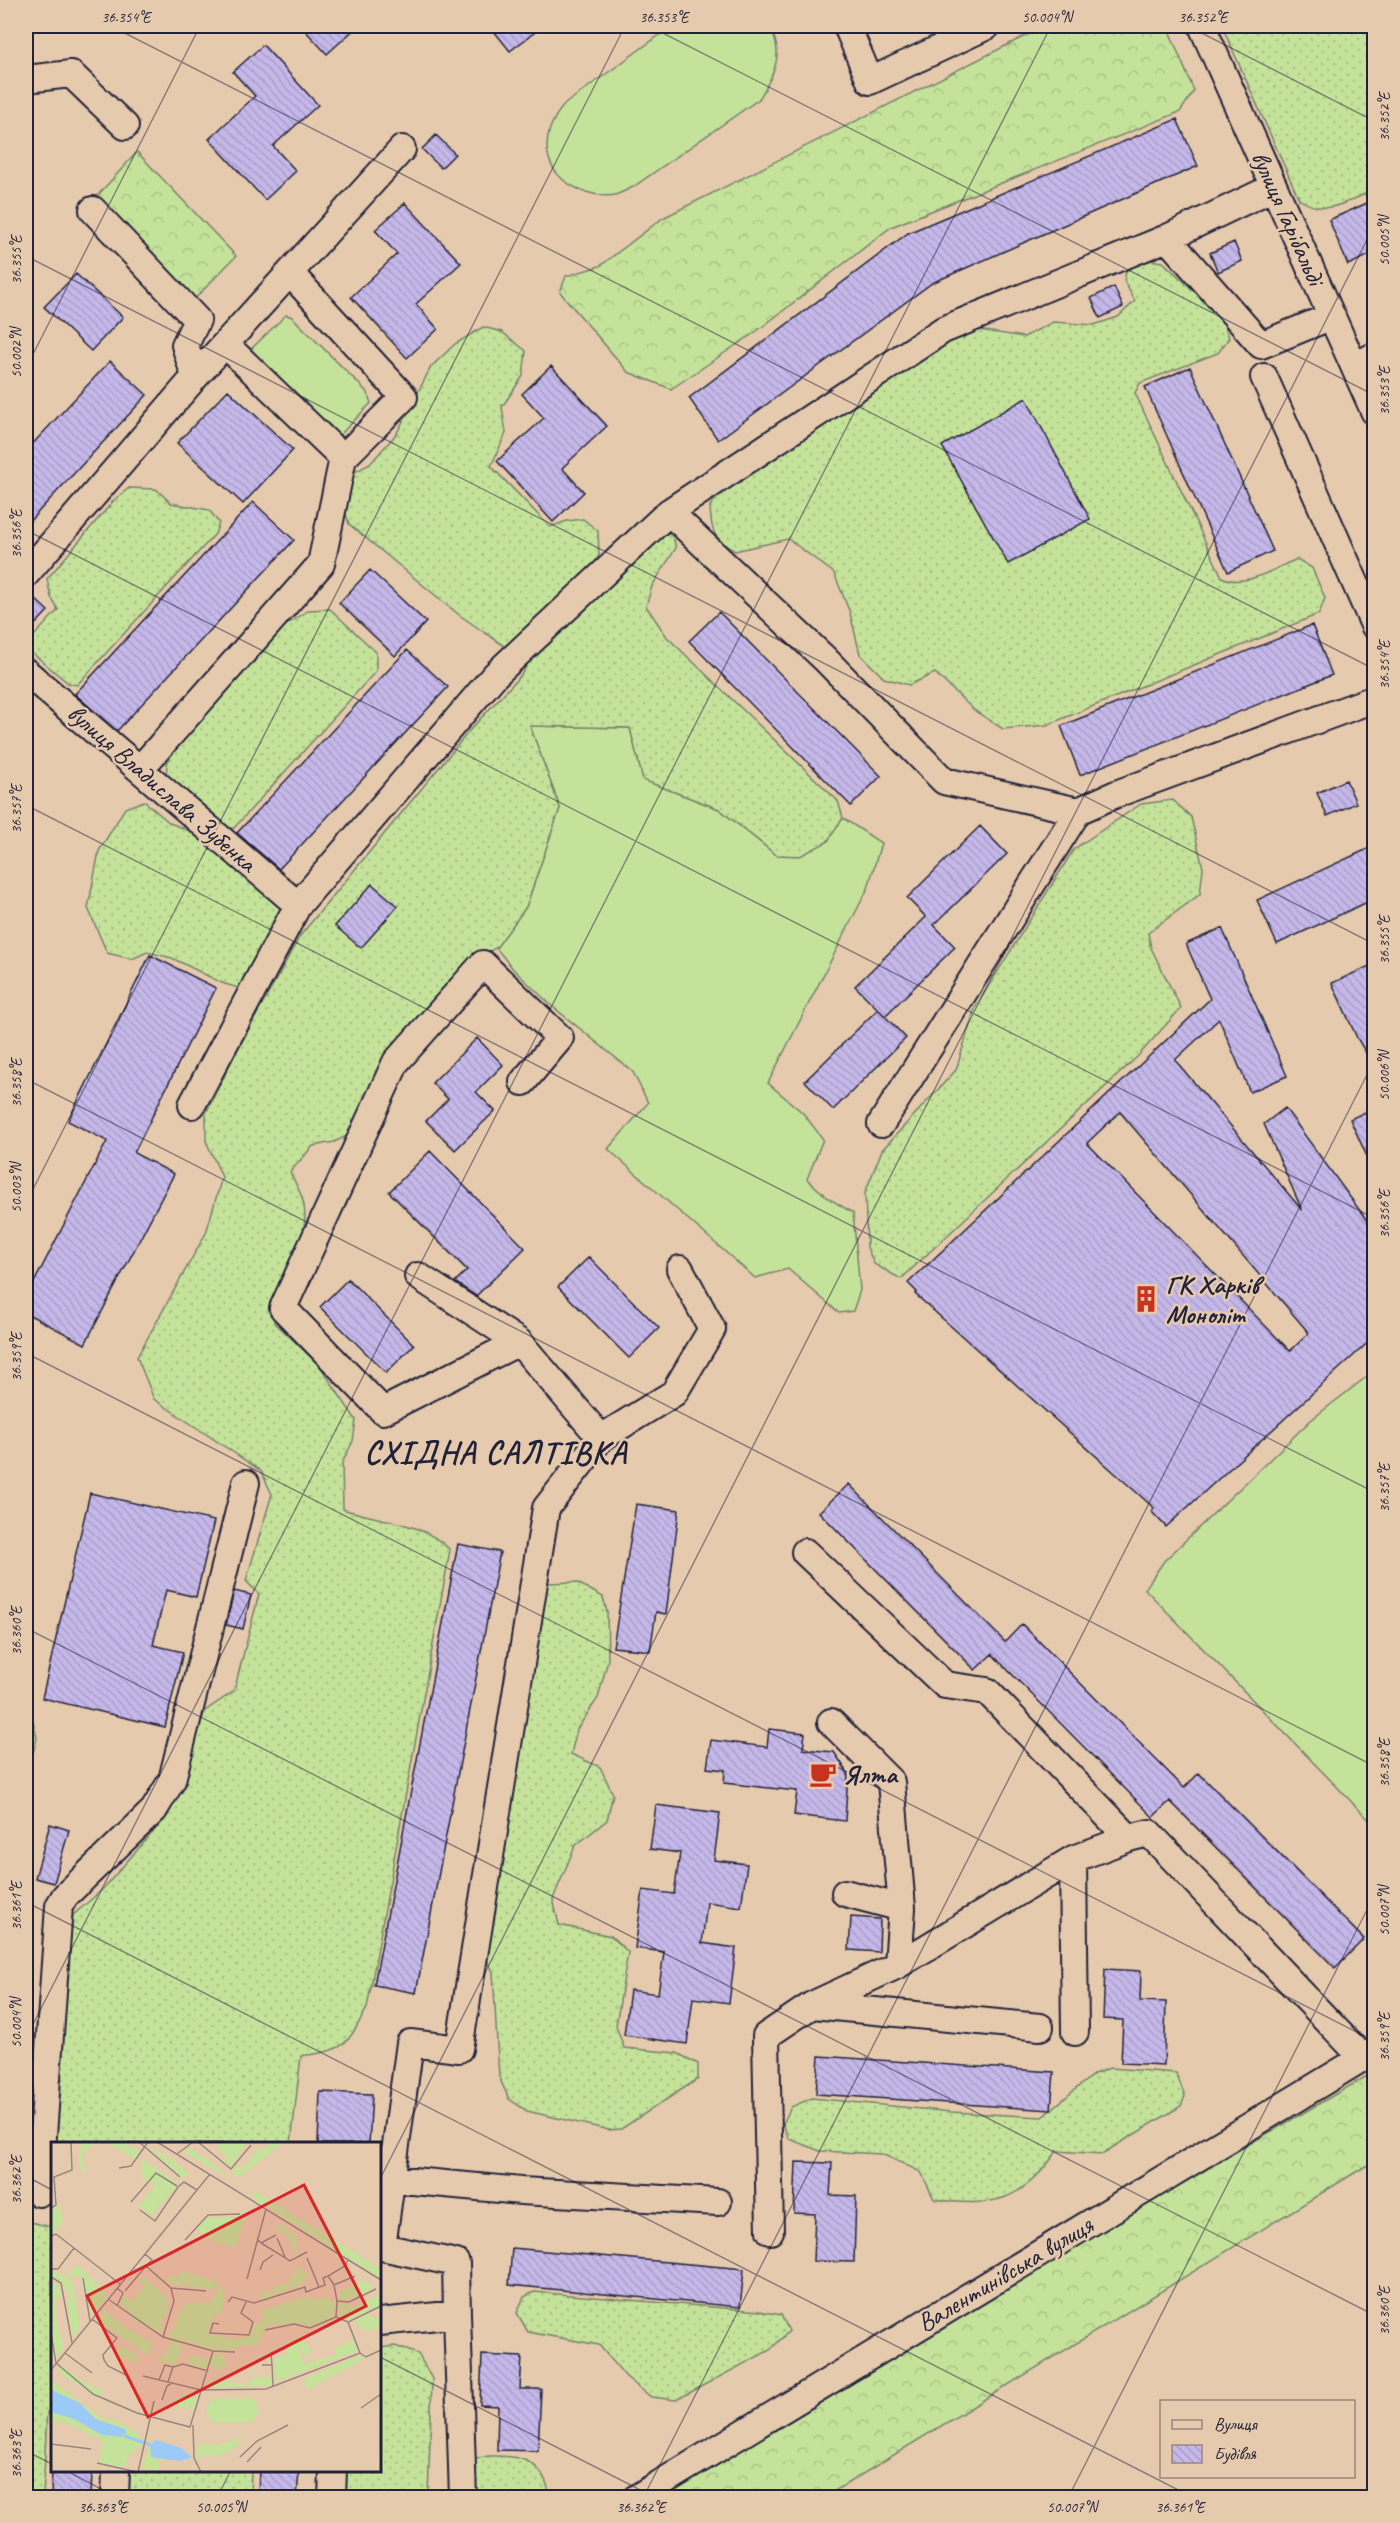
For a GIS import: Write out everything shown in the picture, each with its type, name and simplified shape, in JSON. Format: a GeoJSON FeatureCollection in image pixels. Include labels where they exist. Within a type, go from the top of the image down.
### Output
{"type":"FeatureCollection","features":[{"type":"Feature","properties":{"kind":"street"},"geometry":{"type":"LineString","coordinates":[[847,26],[870,81],[987,26]]}},
{"type":"Feature","properties":{"kind":"street","name":"вулиця Гарібальді"},"geometry":{"type":"LineString","coordinates":[[1202,26],[1332,316],[1365,361],[1374,411]]}},
{"type":"Feature","properties":{"kind":"street"},"geometry":{"type":"LineString","coordinates":[[26,79],[71,74],[125,126]]}},
{"type":"Feature","properties":{"kind":"street"},"geometry":{"type":"LineString","coordinates":[[26,574],[195,377],[402,149]]}},
{"type":"Feature","properties":{"kind":"street"},"geometry":{"type":"LineString","coordinates":[[192,1105],[298,905],[495,675],[669,512],[943,330],[1167,238],[1274,187]]}},
{"type":"Feature","properties":{"kind":"street"},"geometry":{"type":"LineString","coordinates":[[93,210],[197,320],[184,345],[195,377]]}},
{"type":"Feature","properties":{"kind":"street"},"geometry":{"type":"LineString","coordinates":[[1167,238],[1261,345],[1332,316]]}},
{"type":"Feature","properties":{"kind":"street"},"geometry":{"type":"LineString","coordinates":[[140,769],[321,564],[343,458],[404,398],[290,273]]}},
{"type":"Feature","properties":{"kind":"street"},"geometry":{"type":"LineString","coordinates":[[225,344],[343,458]]}},
{"type":"Feature","properties":{"kind":"street"},"geometry":{"type":"LineString","coordinates":[[1264,376],[1374,625]]}},
{"type":"Feature","properties":{"kind":"street"},"geometry":{"type":"LineString","coordinates":[[669,512],[825,659],[944,781],[1078,811]]}},
{"type":"Feature","properties":{"kind":"street","name":"вулиця Владислава Зубенка"},"geometry":{"type":"LineString","coordinates":[[26,672],[298,905]]}},
{"type":"Feature","properties":{"kind":"street"},"geometry":{"type":"LineString","coordinates":[[881,1124],[1078,811],[1116,794],[1374,699]]}},
{"type":"Feature","properties":{"kind":"street"},"geometry":{"type":"LineString","coordinates":[[519,1342],[383,1411],[283,1308],[396,1062],[483,964],[560,1038],[523,1083]]}},
{"type":"Feature","properties":{"kind":"street"},"geometry":{"type":"LineString","coordinates":[[463,2498],[456,2263],[382,2247],[410,2043],[459,2049],[546,1508],[601,1438],[674,1393],[712,1329],[680,1269]]}},
{"type":"Feature","properties":{"kind":"street"},"geometry":{"type":"LineString","coordinates":[[417,1276],[519,1342],[601,1438]]}},
{"type":"Feature","properties":{"kind":"street"},"geometry":{"type":"LineString","coordinates":[[39,2202],[59,1906],[65,1896],[154,1810],[172,1780],[246,1484]]}},
{"type":"Feature","properties":{"kind":"street"},"geometry":{"type":"LineString","coordinates":[[805,1552],[945,1685],[987,1691],[1129,1838]]}},
{"type":"Feature","properties":{"kind":"street"},"geometry":{"type":"LineString","coordinates":[[831,1722],[891,1782],[902,1908],[898,1965]]}},
{"type":"Feature","properties":{"kind":"street"},"geometry":{"type":"LineString","coordinates":[[770,2231],[766,2036],[812,2005],[898,1965],[1073,1859],[1129,1838],[1149,1833],[1369,2054]]}},
{"type":"Feature","properties":{"kind":"street"},"geometry":{"type":"LineString","coordinates":[[1073,1859],[1075,2032]]}},
{"type":"Feature","properties":{"kind":"street"},"geometry":{"type":"LineString","coordinates":[[845,1893],[902,1908]]}},
{"type":"Feature","properties":{"kind":"street"},"geometry":{"type":"LineString","coordinates":[[812,2005],[1040,2027]]}},
{"type":"Feature","properties":{"kind":"street","name":"Валентинівська вулиця"},"geometry":{"type":"LineString","coordinates":[[636,2498],[1369,2054]]}},
{"type":"Feature","properties":{"kind":"street"},"geometry":{"type":"LineString","coordinates":[[391,2179],[521,2191],[718,2202]]}},
{"type":"Feature","properties":{"kind":"street"},"geometry":{"type":"LineString","coordinates":[[381,2322],[457,2314]]}},
{"type":"Feature","properties":{"kind":"street"},"geometry":{"type":"LineString","coordinates":[[115,2498],[116,2472]]}},
{"type":"Feature","properties":{"kind":"street"},"geometry":{"type":"LineString","coordinates":[[332,2498],[333,2472]]}},
{"type":"Feature","properties":{"kind":"green space"},"geometry":{"type":"Polygon","coordinates":[[[672,26],[768,26],[776,45],[776,63],[759,99],[633,187],[607,196],[583,191],[569,184],[551,165],[548,153],[547,141],[556,116],[565,104],[672,26]]]}},
{"type":"Feature","properties":{"kind":"green space"},"geometry":{"type":"Polygon","coordinates":[[[1045,26],[1167,26],[1194,91],[1180,112],[891,227],[757,331],[671,389],[628,372],[560,292],[566,276],[600,266],[663,218],[1045,26]]]}},
{"type":"Feature","properties":{"kind":"green space"},"geometry":{"type":"Polygon","coordinates":[[[1222,26],[1374,26],[1374,190],[1336,206],[1318,207],[1299,199],[1222,26]]]}},
{"type":"Feature","properties":{"kind":"green space"},"geometry":{"type":"Polygon","coordinates":[[[137,152],[236,256],[186,308],[89,205],[137,152]]]}},
{"type":"Feature","properties":{"kind":"green space"},"geometry":{"type":"Polygon","coordinates":[[[1148,260],[1163,262],[1222,317],[1229,338],[1218,353],[1140,383],[1135,393],[1222,577],[1240,581],[1250,579],[1297,559],[1312,568],[1325,598],[1319,614],[1047,725],[1003,729],[975,711],[935,673],[909,685],[884,678],[860,654],[850,613],[834,573],[788,539],[735,551],[718,538],[711,522],[710,506],[725,488],[966,328],[1024,337],[1053,322],[1094,325],[1118,317],[1135,301],[1124,281],[1127,266],[1148,260]]]}},
{"type":"Feature","properties":{"kind":"green space"},"geometry":{"type":"Polygon","coordinates":[[[286,315],[292,317],[366,391],[371,403],[337,438],[245,355],[286,315]]]}},
{"type":"Feature","properties":{"kind":"green space"},"geometry":{"type":"Polygon","coordinates":[[[483,327],[502,332],[526,351],[523,376],[502,407],[506,433],[491,466],[550,527],[567,521],[583,519],[598,531],[599,555],[585,580],[510,650],[458,614],[349,524],[340,493],[347,476],[370,464],[397,433],[431,367],[455,344],[483,327]]]}},
{"type":"Feature","properties":{"kind":"green space"},"geometry":{"type":"Polygon","coordinates":[[[129,488],[156,489],[171,503],[209,510],[219,523],[215,534],[77,685],[68,683],[31,652],[33,637],[58,610],[51,597],[47,579],[115,499],[129,488]]]}},
{"type":"Feature","properties":{"kind":"green space"},"geometry":{"type":"Polygon","coordinates":[[[661,529],[673,537],[676,548],[652,586],[646,606],[667,637],[838,801],[843,818],[827,842],[800,856],[776,855],[719,809],[643,780],[630,728],[530,726],[560,808],[526,907],[496,948],[469,960],[405,1034],[351,1134],[334,1142],[313,1146],[290,1172],[302,1198],[305,1221],[297,1250],[278,1292],[274,1322],[320,1366],[356,1420],[353,1441],[342,1463],[343,1509],[414,1527],[439,1540],[450,1550],[367,2008],[354,2031],[343,2044],[327,2051],[301,2056],[291,2142],[52,2142],[56,2076],[73,1915],[102,1890],[168,1815],[205,1711],[234,1691],[259,1594],[246,1581],[272,1494],[261,1471],[154,1399],[137,1357],[206,1233],[222,1177],[206,1141],[206,1113],[232,1060],[300,936],[470,730],[521,675],[538,645],[661,529]]]}},
{"type":"Feature","properties":{"kind":"green space"},"geometry":{"type":"Polygon","coordinates":[[[330,609],[376,652],[376,671],[234,828],[218,827],[166,783],[167,761],[186,735],[285,626],[309,610],[330,609]]]}},
{"type":"Feature","properties":{"kind":"green space"},"geometry":{"type":"Polygon","coordinates":[[[530,726],[630,728],[643,780],[719,809],[776,855],[827,842],[843,818],[881,843],[868,888],[768,1083],[803,1113],[823,1139],[807,1179],[828,1198],[853,1213],[860,1290],[853,1311],[839,1313],[788,1269],[755,1278],[608,1149],[648,1103],[633,1072],[552,1006],[514,970],[496,948],[526,907],[560,808],[530,726]]]}},
{"type":"Feature","properties":{"kind":"green space"},"geometry":{"type":"Polygon","coordinates":[[[1173,800],[1191,817],[1203,868],[1200,894],[1148,933],[1151,948],[1181,1008],[1138,1056],[901,1279],[874,1264],[867,1247],[865,1193],[882,1150],[956,1070],[975,1008],[1074,849],[1141,804],[1173,800]]]}},
{"type":"Feature","properties":{"kind":"green space"},"geometry":{"type":"Polygon","coordinates":[[[144,801],[170,823],[202,836],[289,911],[253,979],[238,988],[222,983],[172,958],[147,952],[132,959],[107,953],[88,908],[99,851],[125,808],[144,801]]]}},
{"type":"Feature","properties":{"kind":"green space"},"geometry":{"type":"Polygon","coordinates":[[[1374,1371],[1374,1825],[1145,1589],[1164,1561],[1311,1420],[1374,1371]]]}},
{"type":"Feature","properties":{"kind":"green space"},"geometry":{"type":"Polygon","coordinates":[[[576,1582],[603,1597],[607,1612],[608,1660],[598,1698],[577,1729],[571,1754],[600,1767],[613,1794],[607,1820],[575,1846],[553,1899],[559,1925],[611,1936],[628,1952],[616,2026],[624,2048],[677,2053],[698,2064],[698,2079],[621,2129],[609,2130],[527,2111],[509,2099],[499,2077],[493,1972],[484,1953],[548,1583],[576,1582]]]}},
{"type":"Feature","properties":{"kind":"green space"},"geometry":{"type":"Polygon","coordinates":[[[26,1689],[37,1738],[26,1780],[26,1689]]]}},
{"type":"Feature","properties":{"kind":"green space"},"geometry":{"type":"Polygon","coordinates":[[[1110,2068],[1176,2073],[1185,2096],[1181,2106],[1102,2154],[1057,2151],[1032,2181],[1004,2198],[989,2201],[973,2203],[934,2199],[921,2172],[882,2154],[820,2151],[789,2139],[783,2124],[791,2107],[812,2098],[951,2112],[1042,2117],[1094,2074],[1110,2068]]]}},
{"type":"Feature","properties":{"kind":"green space"},"geometry":{"type":"Polygon","coordinates":[[[1374,2072],[1374,2161],[825,2497],[664,2498],[1017,2282],[1374,2072]]]}},
{"type":"Feature","properties":{"kind":"green space"},"geometry":{"type":"Polygon","coordinates":[[[30,2222],[51,2227],[51,2409],[47,2412],[43,2497],[26,2497],[26,2225],[30,2222]]]}},
{"type":"Feature","properties":{"kind":"green space"},"geometry":{"type":"Polygon","coordinates":[[[534,2292],[760,2311],[781,2315],[789,2331],[770,2350],[676,2400],[651,2397],[626,2377],[599,2345],[528,2332],[517,2313],[524,2297],[534,2292]]]}},
{"type":"Feature","properties":{"kind":"green space"},"geometry":{"type":"Polygon","coordinates":[[[395,2346],[418,2354],[432,2379],[428,2497],[344,2498],[345,2472],[381,2472],[381,2348],[395,2346]]]}},
{"type":"Feature","properties":{"kind":"green space"},"geometry":{"type":"Polygon","coordinates":[[[488,2456],[511,2457],[529,2462],[542,2475],[550,2497],[467,2498],[472,2460],[488,2456]]]}},
{"type":"Feature","properties":{"kind":"green space"},"geometry":{"type":"Polygon","coordinates":[[[129,2472],[251,2472],[250,2497],[128,2498],[129,2472]]]}},
{"type":"Feature","properties":{"kind":"building"},"geometry":{"type":"Polygon","coordinates":[[[301,26],[358,26],[327,54],[301,26]]]}},
{"type":"Feature","properties":{"kind":"building"},"geometry":{"type":"Polygon","coordinates":[[[490,26],[543,26],[510,51],[490,26]]]}},
{"type":"Feature","properties":{"kind":"building"},"geometry":{"type":"Polygon","coordinates":[[[263,45],[318,105],[273,146],[296,171],[265,200],[209,139],[255,96],[233,72],[263,45]]]}},
{"type":"Feature","properties":{"kind":"building"},"geometry":{"type":"Polygon","coordinates":[[[1177,119],[1198,166],[932,283],[718,440],[689,398],[908,233],[1177,119]]]}},
{"type":"Feature","properties":{"kind":"building"},"geometry":{"type":"Polygon","coordinates":[[[436,135],[455,154],[441,168],[422,149],[436,135]]]}},
{"type":"Feature","properties":{"kind":"building"},"geometry":{"type":"Polygon","coordinates":[[[1374,200],[1374,253],[1348,265],[1329,220],[1374,200]]]}},
{"type":"Feature","properties":{"kind":"building"},"geometry":{"type":"Polygon","coordinates":[[[405,203],[461,263],[416,304],[438,329],[407,358],[351,297],[397,254],[375,230],[405,203]]]}},
{"type":"Feature","properties":{"kind":"building"},"geometry":{"type":"Polygon","coordinates":[[[1234,242],[1242,261],[1218,272],[1210,253],[1234,242]]]}},
{"type":"Feature","properties":{"kind":"building"},"geometry":{"type":"Polygon","coordinates":[[[76,274],[123,317],[91,351],[44,307],[76,274]]]}},
{"type":"Feature","properties":{"kind":"building"},"geometry":{"type":"Polygon","coordinates":[[[1114,287],[1123,307],[1100,318],[1091,298],[1114,287]]]}},
{"type":"Feature","properties":{"kind":"building"},"geometry":{"type":"Polygon","coordinates":[[[110,361],[147,395],[26,525],[26,451],[110,361]]]}},
{"type":"Feature","properties":{"kind":"building"},"geometry":{"type":"Polygon","coordinates":[[[551,366],[607,426],[562,468],[584,492],[553,522],[497,461],[544,418],[522,394],[551,366]]]}},
{"type":"Feature","properties":{"kind":"building"},"geometry":{"type":"Polygon","coordinates":[[[1190,367],[1273,551],[1228,572],[1145,387],[1190,367]]]}},
{"type":"Feature","properties":{"kind":"building"},"geometry":{"type":"Polygon","coordinates":[[[228,390],[293,450],[243,504],[177,443],[228,390]]]}},
{"type":"Feature","properties":{"kind":"building"},"geometry":{"type":"Polygon","coordinates":[[[1026,398],[1090,519],[1008,564],[942,446],[1026,398]]]}},
{"type":"Feature","properties":{"kind":"building"},"geometry":{"type":"Polygon","coordinates":[[[253,502],[294,540],[117,731],[75,694],[253,502]]]}},
{"type":"Feature","properties":{"kind":"building"},"geometry":{"type":"Polygon","coordinates":[[[370,570],[426,622],[395,656],[339,603],[370,570]]]}},
{"type":"Feature","properties":{"kind":"building"},"geometry":{"type":"Polygon","coordinates":[[[34,598],[48,611],[26,634],[26,607],[34,598]]]}},
{"type":"Feature","properties":{"kind":"building"},"geometry":{"type":"Polygon","coordinates":[[[719,612],[881,776],[851,806],[689,641],[719,612]]]}},
{"type":"Feature","properties":{"kind":"building"},"geometry":{"type":"Polygon","coordinates":[[[1312,625],[1332,675],[1080,775],[1061,726],[1312,625]]]}},
{"type":"Feature","properties":{"kind":"building"},"geometry":{"type":"Polygon","coordinates":[[[407,650],[448,687],[279,869],[237,833],[407,650]]]}},
{"type":"Feature","properties":{"kind":"building"},"geometry":{"type":"Polygon","coordinates":[[[1346,780],[1356,803],[1327,816],[1317,793],[1346,780]]]}},
{"type":"Feature","properties":{"kind":"building"},"geometry":{"type":"Polygon","coordinates":[[[980,826],[1007,854],[934,925],[955,947],[885,1016],[855,986],[926,917],[907,898],[980,826]]]}},
{"type":"Feature","properties":{"kind":"building"},"geometry":{"type":"Polygon","coordinates":[[[1374,846],[1374,899],[1277,944],[1257,900],[1374,846]]]}},
{"type":"Feature","properties":{"kind":"building"},"geometry":{"type":"Polygon","coordinates":[[[372,884],[398,906],[361,948],[335,926],[372,884]]]}},
{"type":"Feature","properties":{"kind":"building"},"geometry":{"type":"Polygon","coordinates":[[[1222,928],[1287,1076],[1250,1092],[1219,1019],[1175,1060],[1302,1210],[1264,1124],[1285,1108],[1374,1230],[1374,1337],[1166,1527],[1151,1511],[1154,1508],[915,1294],[917,1292],[908,1283],[1210,999],[1186,944],[1222,928]],[[1120,1112],[1087,1143],[1290,1351],[1309,1333],[1120,1112]]]}},
{"type":"Feature","properties":{"kind":"building"},"geometry":{"type":"Polygon","coordinates":[[[150,955],[216,988],[134,1153],[174,1174],[85,1344],[26,1313],[26,1298],[107,1141],[68,1121],[150,955]]]}},
{"type":"Feature","properties":{"kind":"building"},"geometry":{"type":"Polygon","coordinates":[[[1374,964],[1374,1066],[1357,1038],[1332,983],[1374,964]]]}},
{"type":"Feature","properties":{"kind":"building"},"geometry":{"type":"Polygon","coordinates":[[[878,1009],[906,1038],[833,1110],[805,1081],[878,1009]]]}},
{"type":"Feature","properties":{"kind":"building"},"geometry":{"type":"Polygon","coordinates":[[[477,1038],[503,1065],[476,1092],[495,1111],[455,1150],[426,1121],[448,1099],[432,1083],[477,1038]]]}},
{"type":"Feature","properties":{"kind":"building"},"geometry":{"type":"Polygon","coordinates":[[[1374,1108],[1374,1172],[1350,1119],[1374,1108]]]}},
{"type":"Feature","properties":{"kind":"building"},"geometry":{"type":"Polygon","coordinates":[[[430,1151],[525,1248],[476,1296],[455,1282],[467,1270],[389,1192],[430,1151]]]}},
{"type":"Feature","properties":{"kind":"building"},"geometry":{"type":"Polygon","coordinates":[[[589,1257],[659,1328],[629,1358],[558,1287],[589,1257]]]}},
{"type":"Feature","properties":{"kind":"building"},"geometry":{"type":"Polygon","coordinates":[[[348,1279],[414,1345],[386,1373],[320,1307],[348,1279]]]}},
{"type":"Feature","properties":{"kind":"building"},"geometry":{"type":"Polygon","coordinates":[[[849,1484],[1005,1642],[1022,1624],[1184,1788],[1199,1773],[1364,1939],[1335,1968],[1170,1801],[1153,1817],[992,1654],[975,1670],[819,1512],[849,1484]]]}},
{"type":"Feature","properties":{"kind":"building"},"geometry":{"type":"Polygon","coordinates":[[[90,1493],[214,1521],[196,1597],[166,1590],[153,1645],[183,1652],[165,1727],[42,1698],[90,1493]]]}},
{"type":"Feature","properties":{"kind":"building"},"geometry":{"type":"Polygon","coordinates":[[[636,1504],[679,1510],[666,1614],[656,1612],[650,1651],[613,1647],[636,1504]]]}},
{"type":"Feature","properties":{"kind":"building"},"geometry":{"type":"Polygon","coordinates":[[[458,1544],[500,1552],[416,1993],[374,1985],[458,1544]]]}},
{"type":"Feature","properties":{"kind":"building"},"geometry":{"type":"Polygon","coordinates":[[[234,1591],[251,1595],[243,1629],[226,1625],[234,1591]]]}},
{"type":"Feature","properties":{"kind":"building","name":"Ялта"},"geometry":{"type":"Polygon","coordinates":[[[769,1729],[805,1733],[803,1749],[834,1752],[848,1773],[845,1821],[794,1815],[797,1791],[724,1783],[725,1770],[707,1768],[711,1740],[767,1747],[769,1729]]]}},
{"type":"Feature","properties":{"kind":"building"},"geometry":{"type":"Polygon","coordinates":[[[656,1805],[720,1813],[714,1860],[747,1864],[741,1907],[707,1902],[702,1943],[736,1948],[729,2003],[693,1998],[687,2044],[624,2035],[630,1990],[658,1994],[664,1952],[635,1948],[643,1890],[674,1894],[680,1853],[650,1849],[656,1805]]]}},
{"type":"Feature","properties":{"kind":"building"},"geometry":{"type":"Polygon","coordinates":[[[50,1824],[69,1830],[54,1883],[35,1878],[50,1824]]]}},
{"type":"Feature","properties":{"kind":"building"},"geometry":{"type":"Polygon","coordinates":[[[851,1917],[880,1919],[879,1952],[849,1950],[851,1917]]]}},
{"type":"Feature","properties":{"kind":"building"},"geometry":{"type":"Polygon","coordinates":[[[1105,1969],[1141,1971],[1140,2001],[1166,2002],[1164,2065],[1121,2063],[1123,2020],[1103,2019],[1105,1969]]]}},
{"type":"Feature","properties":{"kind":"building"},"geometry":{"type":"Polygon","coordinates":[[[819,2056],[1054,2072],[1051,2110],[816,2094],[819,2056]]]}},
{"type":"Feature","properties":{"kind":"building"},"geometry":{"type":"Polygon","coordinates":[[[320,2092],[372,2094],[369,2142],[318,2142],[320,2092]]]}},
{"type":"Feature","properties":{"kind":"building"},"geometry":{"type":"Polygon","coordinates":[[[796,2162],[832,2163],[830,2195],[856,2196],[854,2262],[813,2261],[815,2214],[794,2213],[796,2162]]]}},
{"type":"Feature","properties":{"kind":"building"},"geometry":{"type":"Polygon","coordinates":[[[512,2248],[744,2269],[740,2307],[509,2285],[512,2248]]]}},
{"type":"Feature","properties":{"kind":"building"},"geometry":{"type":"Polygon","coordinates":[[[482,2355],[522,2357],[520,2389],[541,2389],[538,2451],[497,2450],[498,2406],[480,2405],[482,2355]]]}},
{"type":"Feature","properties":{"kind":"building"},"geometry":{"type":"Polygon","coordinates":[[[52,2472],[92,2472],[91,2498],[51,2498],[52,2472]]]}},
{"type":"Feature","properties":{"kind":"building"},"geometry":{"type":"Polygon","coordinates":[[[259,2472],[299,2472],[297,2498],[258,2498],[259,2472]]]}},
{"type":"Feature","properties":{"kind":"place","name":"ГК Харків Моноліт"},"geometry":{"type":"Point","coordinates":[1146,1299]}},
{"type":"Feature","properties":{"kind":"place","name":"Ялта"},"geometry":{"type":"Point","coordinates":[823,1774]}},
{"type":"Feature","properties":{"kind":"district","name":"СХІДНА САЛТІВКА"},"geometry":{"type":"Point","coordinates":[496,1452]}}]}
